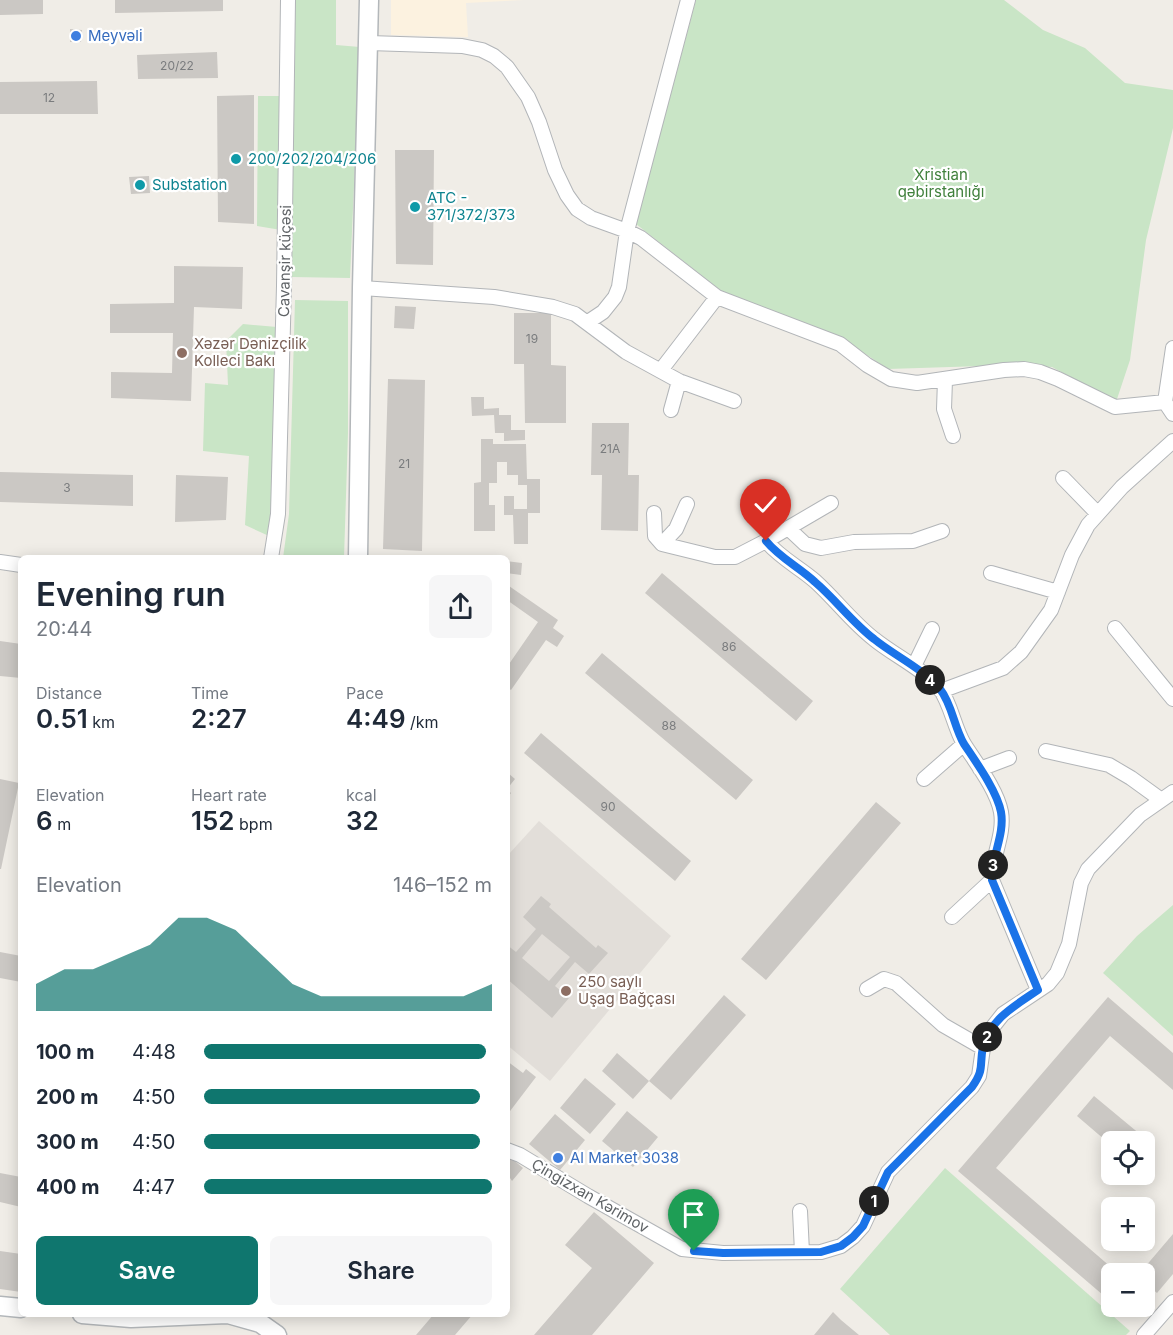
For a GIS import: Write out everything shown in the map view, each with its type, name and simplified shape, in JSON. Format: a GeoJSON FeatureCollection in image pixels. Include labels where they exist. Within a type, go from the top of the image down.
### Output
{"type":"FeatureCollection","features":[{"type":"Feature","properties":{"kind":"street","name":"Cavanşir küçəsi"},"geometry":{"type":"LineString","coordinates":[[271,555],[278,514],[285,286],[288,0]]}},
{"type":"Feature","properties":{"kind":"street"},"geometry":{"type":"LineString","coordinates":[[358,555],[369,0]]}},
{"type":"Feature","properties":{"kind":"street"},"geometry":{"type":"LineString","coordinates":[[588,322],[603,312],[615,297],[619,287],[627,231],[688,0]]}},
{"type":"Feature","properties":{"kind":"street"},"geometry":{"type":"LineString","coordinates":[[369,43],[462,46],[482,50],[494,56],[507,67],[528,97],[555,170],[567,195],[577,209],[591,218],[627,231],[656,249],[717,297],[840,344],[867,365],[891,379],[918,383],[1024,369],[1058,379],[1114,406],[1169,408],[1173,348]]}},
{"type":"Feature","properties":{"kind":"street"},"geometry":{"type":"LineString","coordinates":[[362,288],[494,297],[553,307],[575,314],[626,352],[679,381],[734,401]]}},
{"type":"Feature","properties":{"kind":"street"},"geometry":{"type":"LineString","coordinates":[[661,370],[717,297]]}},
{"type":"Feature","properties":{"kind":"street"},"geometry":{"type":"LineString","coordinates":[[945,380],[944,409],[953,436]]}},
{"type":"Feature","properties":{"kind":"street"},"geometry":{"type":"LineString","coordinates":[[671,410],[679,381]]}},
{"type":"Feature","properties":{"kind":"street"},"geometry":{"type":"LineString","coordinates":[[941,691],[1003,668],[1011,662],[1044,621],[1072,555],[1097,513],[1173,441]]}},
{"type":"Feature","properties":{"kind":"street"},"geometry":{"type":"LineString","coordinates":[[1063,478],[1097,513]]}},
{"type":"Feature","properties":{"kind":"street"},"geometry":{"type":"LineString","coordinates":[[654,513],[655,536],[662,544],[715,557],[735,557],[831,503]]}},
{"type":"Feature","properties":{"kind":"street"},"geometry":{"type":"LineString","coordinates":[[662,544],[676,529],[687,504]]}},
{"type":"Feature","properties":{"kind":"street"},"geometry":{"type":"LineString","coordinates":[[788,528],[805,544],[821,548],[854,542],[913,541],[942,531]]}},
{"type":"Feature","properties":{"kind":"street"},"geometry":{"type":"LineString","coordinates":[[766,541],[774,551],[814,580],[850,619],[914,666],[941,691],[964,744],[997,799],[1001,812],[1001,825],[992,880],[1038,990]]}},
{"type":"Feature","properties":{"kind":"street"},"geometry":{"type":"LineString","coordinates":[[0,562],[18,565]]}},
{"type":"Feature","properties":{"kind":"street"},"geometry":{"type":"LineString","coordinates":[[991,573],[1058,592]]}},
{"type":"Feature","properties":{"kind":"street"},"geometry":{"type":"LineString","coordinates":[[1115,627],[1173,699]]}},
{"type":"Feature","properties":{"kind":"street"},"geometry":{"type":"LineString","coordinates":[[914,666],[932,629]]}},
{"type":"Feature","properties":{"kind":"street"},"geometry":{"type":"LineString","coordinates":[[924,779],[964,744]]}},
{"type":"Feature","properties":{"kind":"street"},"geometry":{"type":"LineString","coordinates":[[1046,751],[1109,765],[1131,777],[1160,799]]}},
{"type":"Feature","properties":{"kind":"street"},"geometry":{"type":"LineString","coordinates":[[980,769],[1009,758]]}},
{"type":"Feature","properties":{"kind":"street","name":"Çingizxan Kərimov"},"geometry":{"type":"LineString","coordinates":[[510,1151],[682,1249],[723,1253],[821,1252],[841,1246],[863,1226],[888,1172],[972,1087],[980,1076],[983,1048],[988,1034],[1003,1014],[1048,984],[1057,973],[1069,944],[1081,883],[1088,869],[1140,815],[1173,792]]}},
{"type":"Feature","properties":{"kind":"street"},"geometry":{"type":"LineString","coordinates":[[952,917],[992,880]]}},
{"type":"Feature","properties":{"kind":"street"},"geometry":{"type":"LineString","coordinates":[[867,989],[884,979],[896,983],[943,1025],[983,1048]]}},
{"type":"Feature","properties":{"kind":"street"},"geometry":{"type":"LineString","coordinates":[[800,1211],[802,1252]]}},
{"type":"Feature","properties":{"kind":"street"},"geometry":{"type":"LineString","coordinates":[[1144,1335],[1173,1302]]}},
{"type":"Feature","properties":{"kind":"street"},"geometry":{"type":"LineString","coordinates":[[0,1306],[18,1308]]}},
{"type":"Feature","properties":{"kind":"street"},"geometry":{"type":"LineString","coordinates":[[239,1317],[260,1323],[277,1335]]}},
{"type":"Feature","properties":{"kind":"shaded area"},"geometry":{"type":"Polygon","coordinates":[[[391,0],[524,0],[466,3],[468,37],[391,35],[391,0]]]}},
{"type":"Feature","properties":{"kind":"shaded area","name":"250 saylı Uşag Bağçası"},"geometry":{"type":"Polygon","coordinates":[[[539,821],[671,936],[550,1081],[510,1048],[510,853],[539,821]]]}},
{"type":"Feature","properties":{"kind":"green space"},"geometry":{"type":"Polygon","coordinates":[[[294,0],[336,0],[336,45],[360,47],[350,278],[292,277],[294,0]]]}},
{"type":"Feature","properties":{"kind":"green space","name":"Xristian qəbirstanlığı"},"geometry":{"type":"Polygon","coordinates":[[[696,0],[1004,0],[1043,30],[1085,48],[1125,83],[1173,90],[1173,128],[1146,240],[1130,360],[1116,402],[1052,367],[1013,365],[888,369],[846,341],[724,293],[636,224],[696,0]]]}},
{"type":"Feature","properties":{"kind":"green space"},"geometry":{"type":"Polygon","coordinates":[[[258,96],[281,96],[281,230],[257,226],[258,96]]]}},
{"type":"Feature","properties":{"kind":"green space"},"geometry":{"type":"Polygon","coordinates":[[[295,300],[348,301],[348,433],[344,555],[283,555],[289,514],[295,300]]]}},
{"type":"Feature","properties":{"kind":"green space"},"geometry":{"type":"Polygon","coordinates":[[[243,324],[277,327],[269,536],[245,525],[249,456],[203,451],[205,383],[228,385],[226,341],[243,324]]]}},
{"type":"Feature","properties":{"kind":"green space"},"geometry":{"type":"Polygon","coordinates":[[[1173,905],[1173,1036],[1103,973],[1137,936],[1173,905]]]}},
{"type":"Feature","properties":{"kind":"green space"},"geometry":{"type":"Polygon","coordinates":[[[945,1168],[1101,1305],[1101,1317],[1114,1317],[1130,1331],[1126,1335],[890,1335],[840,1289],[945,1168]]]}},
{"type":"Feature","properties":{"kind":"building"},"geometry":{"type":"Polygon","coordinates":[[[0,0],[43,0],[43,14],[0,15],[0,0]]]}},
{"type":"Feature","properties":{"kind":"building"},"geometry":{"type":"Polygon","coordinates":[[[115,0],[223,0],[223,11],[115,13],[115,0]]]}},
{"type":"Feature","properties":{"kind":"building","name":"Meyvəli"},"geometry":{"type":"Polygon","coordinates":[[[70,29],[82,30],[81,42],[70,42],[70,29]]]}},
{"type":"Feature","properties":{"kind":"building"},"geometry":{"type":"Polygon","coordinates":[[[217,52],[218,78],[138,79],[137,55],[217,52]]]}},
{"type":"Feature","properties":{"kind":"building"},"geometry":{"type":"Polygon","coordinates":[[[97,81],[98,114],[0,114],[0,82],[97,81]]]}},
{"type":"Feature","properties":{"kind":"building","name":"200/202/204/206"},"geometry":{"type":"Polygon","coordinates":[[[254,95],[254,224],[218,222],[217,96],[254,95]]]}},
{"type":"Feature","properties":{"kind":"building","name":"ATC - 371/372/373"},"geometry":{"type":"Polygon","coordinates":[[[395,150],[434,150],[433,265],[396,264],[395,150]]]}},
{"type":"Feature","properties":{"kind":"building","name":"Substation"},"geometry":{"type":"Polygon","coordinates":[[[149,176],[150,193],[131,194],[129,177],[149,176]]]}},
{"type":"Feature","properties":{"kind":"building","name":"Xəzər Dənizçilik Kolleci Bakı"},"geometry":{"type":"Polygon","coordinates":[[[174,266],[243,267],[242,309],[194,307],[191,401],[111,398],[111,372],[172,373],[173,333],[110,333],[110,304],[174,303],[174,266]]]}},
{"type":"Feature","properties":{"kind":"building"},"geometry":{"type":"Polygon","coordinates":[[[395,306],[416,307],[414,329],[394,328],[395,306]]]}},
{"type":"Feature","properties":{"kind":"building"},"geometry":{"type":"Polygon","coordinates":[[[514,313],[551,313],[551,365],[566,366],[566,423],[525,423],[524,364],[514,364],[514,313]]]}},
{"type":"Feature","properties":{"kind":"building"},"geometry":{"type":"Polygon","coordinates":[[[388,379],[425,380],[422,551],[383,549],[388,379]]]}},
{"type":"Feature","properties":{"kind":"building"},"geometry":{"type":"Polygon","coordinates":[[[471,397],[484,397],[484,409],[499,408],[499,415],[511,415],[511,430],[525,430],[525,440],[504,441],[504,433],[495,433],[494,415],[472,416],[471,397]]]}},
{"type":"Feature","properties":{"kind":"building"},"geometry":{"type":"Polygon","coordinates":[[[592,423],[629,423],[628,475],[639,475],[638,531],[601,530],[602,475],[591,475],[592,423]]]}},
{"type":"Feature","properties":{"kind":"building"},"geometry":{"type":"Polygon","coordinates":[[[481,439],[493,439],[493,444],[526,444],[527,479],[540,479],[540,513],[528,513],[528,544],[514,544],[513,515],[504,515],[504,496],[514,496],[514,509],[527,509],[527,485],[518,485],[518,475],[507,475],[507,462],[497,462],[497,483],[489,483],[489,505],[495,505],[495,531],[474,531],[474,483],[481,482],[481,439]]]}},
{"type":"Feature","properties":{"kind":"building"},"geometry":{"type":"Polygon","coordinates":[[[0,472],[133,475],[133,506],[0,502],[0,472]]]}},
{"type":"Feature","properties":{"kind":"building"},"geometry":{"type":"Polygon","coordinates":[[[176,475],[228,477],[226,520],[175,522],[176,475]]]}},
{"type":"Feature","properties":{"kind":"building"},"geometry":{"type":"Polygon","coordinates":[[[510,561],[522,563],[521,575],[510,573],[510,561]]]}},
{"type":"Feature","properties":{"kind":"building"},"geometry":{"type":"Polygon","coordinates":[[[662,573],[813,701],[796,721],[645,593],[662,573]]]}},
{"type":"Feature","properties":{"kind":"building"},"geometry":{"type":"Polygon","coordinates":[[[510,587],[558,620],[553,628],[564,636],[557,647],[546,640],[511,690],[510,663],[538,622],[510,602],[510,587]]]}},
{"type":"Feature","properties":{"kind":"building"},"geometry":{"type":"Polygon","coordinates":[[[0,641],[18,644],[18,678],[0,676],[0,641]]]}},
{"type":"Feature","properties":{"kind":"building"},"geometry":{"type":"Polygon","coordinates":[[[602,653],[753,780],[736,800],[585,673],[602,653]]]}},
{"type":"Feature","properties":{"kind":"building"},"geometry":{"type":"Polygon","coordinates":[[[541,733],[691,861],[675,881],[524,753],[541,733]]]}},
{"type":"Feature","properties":{"kind":"building"},"geometry":{"type":"Polygon","coordinates":[[[510,775],[515,779],[510,785],[510,775]]]}},
{"type":"Feature","properties":{"kind":"building"},"geometry":{"type":"Polygon","coordinates":[[[0,779],[18,783],[18,788],[0,869],[0,779]]]}},
{"type":"Feature","properties":{"kind":"building"},"geometry":{"type":"Polygon","coordinates":[[[876,802],[901,823],[766,980],[741,959],[876,802]]]}},
{"type":"Feature","properties":{"kind":"building"},"geometry":{"type":"Polygon","coordinates":[[[541,896],[551,904],[549,907],[596,948],[598,945],[608,953],[589,974],[575,962],[555,986],[569,998],[552,1018],[510,982],[510,947],[516,952],[536,929],[523,917],[541,896]],[[542,934],[522,958],[549,981],[570,957],[542,934]]]}},
{"type":"Feature","properties":{"kind":"building"},"geometry":{"type":"Polygon","coordinates":[[[0,952],[18,955],[18,981],[0,978],[0,952]]]}},
{"type":"Feature","properties":{"kind":"building"},"geometry":{"type":"Polygon","coordinates":[[[724,995],[746,1015],[671,1100],[649,1081],[724,995]]]}},
{"type":"Feature","properties":{"kind":"building"},"geometry":{"type":"Polygon","coordinates":[[[1108,997],[1173,1053],[1173,1090],[1110,1036],[996,1168],[1106,1263],[1101,1263],[1101,1293],[958,1171],[1108,997]]]}},
{"type":"Feature","properties":{"kind":"building"},"geometry":{"type":"Polygon","coordinates":[[[617,1053],[649,1081],[633,1099],[602,1071],[617,1053]]]}},
{"type":"Feature","properties":{"kind":"building"},"geometry":{"type":"Polygon","coordinates":[[[510,1063],[523,1073],[526,1069],[536,1077],[510,1111],[510,1063]]]}},
{"type":"Feature","properties":{"kind":"building"},"geometry":{"type":"Polygon","coordinates":[[[585,1078],[616,1104],[590,1134],[560,1108],[585,1078]]]}},
{"type":"Feature","properties":{"kind":"building"},"geometry":{"type":"Polygon","coordinates":[[[1094,1096],[1136,1131],[1101,1131],[1101,1137],[1077,1116],[1094,1096]]]}},
{"type":"Feature","properties":{"kind":"building"},"geometry":{"type":"Polygon","coordinates":[[[627,1111],[658,1137],[633,1167],[602,1141],[627,1111]]]}},
{"type":"Feature","properties":{"kind":"building"},"geometry":{"type":"Polygon","coordinates":[[[555,1114],[585,1140],[560,1170],[529,1144],[555,1114]]]}},
{"type":"Feature","properties":{"kind":"building"},"geometry":{"type":"Polygon","coordinates":[[[510,1157],[523,1168],[512,1181],[510,1178],[510,1157]]]}},
{"type":"Feature","properties":{"kind":"building"},"geometry":{"type":"Polygon","coordinates":[[[0,1173],[18,1176],[18,1206],[0,1202],[0,1173]]]}},
{"type":"Feature","properties":{"kind":"building"},"geometry":{"type":"Polygon","coordinates":[[[594,1212],[654,1263],[592,1335],[534,1335],[592,1268],[565,1245],[594,1212]]]}},
{"type":"Feature","properties":{"kind":"building"},"geometry":{"type":"Polygon","coordinates":[[[1173,1234],[1173,1274],[1157,1293],[1155,1291],[1155,1263],[1148,1263],[1173,1234]]]}},
{"type":"Feature","properties":{"kind":"building"},"geometry":{"type":"Polygon","coordinates":[[[0,1251],[18,1254],[18,1292],[0,1289],[0,1251]]]}},
{"type":"Feature","properties":{"kind":"building"},"geometry":{"type":"Polygon","coordinates":[[[833,1312],[841,1320],[859,1335],[814,1335],[833,1312]]]}},
{"type":"Feature","properties":{"kind":"building"},"geometry":{"type":"Polygon","coordinates":[[[431,1317],[470,1317],[455,1335],[416,1335],[431,1317]]]}},
{"type":"Feature","properties":{"kind":"place","name":"Meyvəli"},"geometry":{"type":"Point","coordinates":[76,36]}},
{"type":"Feature","properties":{"kind":"place","name":"200/202/204/206"},"geometry":{"type":"Point","coordinates":[236,159]}},
{"type":"Feature","properties":{"kind":"place","name":"Substation"},"geometry":{"type":"Point","coordinates":[140,185]}},
{"type":"Feature","properties":{"kind":"place","name":"ATC - 371/372/373"},"geometry":{"type":"Point","coordinates":[415,207]}},
{"type":"Feature","properties":{"kind":"place","name":"Xəzər Dənizçilik Kolleci Bakı"},"geometry":{"type":"Point","coordinates":[182,353]}},
{"type":"Feature","properties":{"kind":"place","name":"250 saylı Uşag Bağçası"},"geometry":{"type":"Point","coordinates":[566,991]}},
{"type":"Feature","properties":{"kind":"place","name":"Al Market 3038"},"geometry":{"type":"Point","coordinates":[558,1158]}},
{"type":"Feature","properties":{"kind":"route"},"geometry":{"type":"LineString","coordinates":[[694,1251],[821,1252],[841,1246],[853,1237],[863,1226],[888,1172],[972,1087],[980,1076],[983,1048],[988,1034],[1003,1014],[1038,990],[992,880],[1001,825],[1001,812],[997,799],[962,741],[941,691],[914,666],[875,640],[850,619],[814,580],[774,551],[766,541]]}}]}
